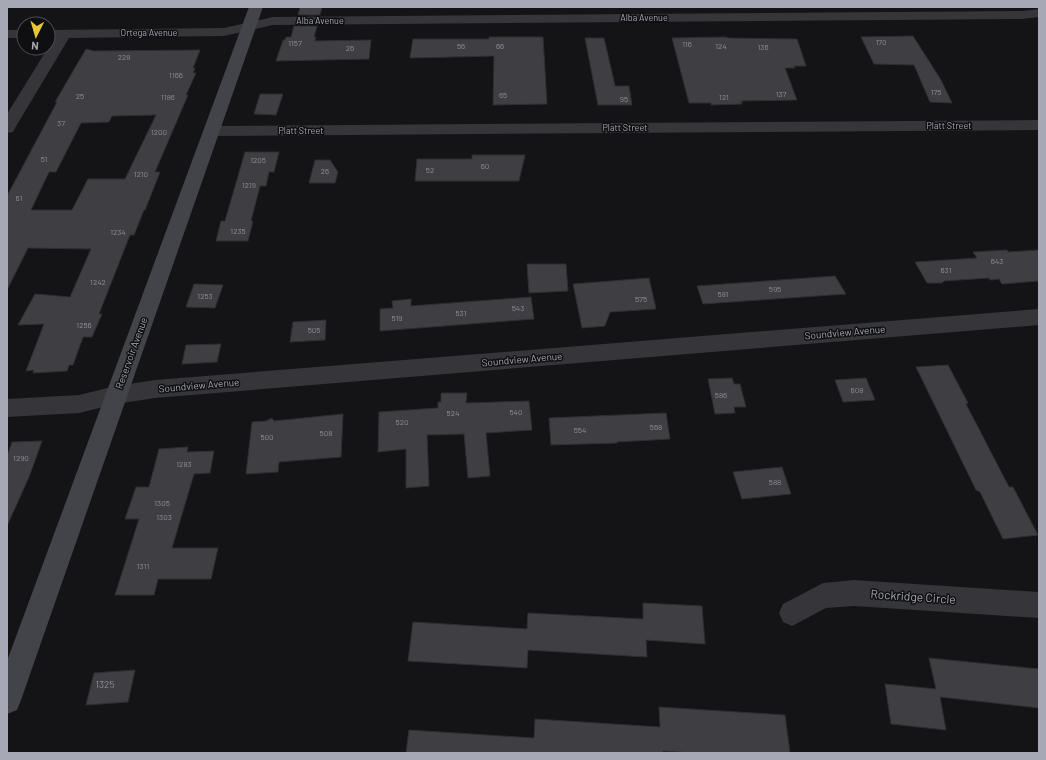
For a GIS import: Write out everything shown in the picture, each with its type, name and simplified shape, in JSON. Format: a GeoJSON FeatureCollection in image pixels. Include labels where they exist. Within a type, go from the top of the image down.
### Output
{"type":"FeatureCollection","features":[{"type":"Feature","properties":{"kind":"main road","name":"Reservoir Avenue"},"geometry":{"type":"LineString","coordinates":[[7,700],[253,16]]}},
{"type":"Feature","properties":{"kind":"street","name":"Alba Avenue"},"geometry":{"type":"LineString","coordinates":[[253,16],[273,21],[1022,15],[1039,13]]}},
{"type":"Feature","properties":{"kind":"street"},"geometry":{"type":"LineString","coordinates":[[1022,15],[1039,27]]}},
{"type":"Feature","properties":{"kind":"street","name":"Ortega Avenue"},"geometry":{"type":"LineString","coordinates":[[56,34],[224,32],[253,16]]}},
{"type":"Feature","properties":{"kind":"street"},"geometry":{"type":"LineString","coordinates":[[7,128],[64,34]]}},
{"type":"Feature","properties":{"kind":"street","name":"Platt Street"},"geometry":{"type":"LineString","coordinates":[[212,131],[1039,125]]}},
{"type":"Feature","properties":{"kind":"street","name":"Soundview Avenue"},"geometry":{"type":"LineString","coordinates":[[7,408],[79,404],[116,395],[163,388],[1039,317]]}},
{"type":"Feature","properties":{"kind":"street","name":"Rockridge Circle"},"geometry":{"type":"LineString","coordinates":[[792,613],[823,596],[854,593],[1039,605]]}},
{"type":"Feature","properties":{"kind":"building"},"geometry":{"type":"Polygon","coordinates":[[[300,7],[322,7],[320,15],[298,15],[300,7]]]}},
{"type":"Feature","properties":{"kind":"building"},"geometry":{"type":"Polygon","coordinates":[[[294,26],[317,26],[314,37],[316,37],[315,41],[371,40],[369,59],[276,61],[283,40],[285,40],[286,37],[291,37],[294,26]]]}},
{"type":"Feature","properties":{"kind":"building"},"geometry":{"type":"Polygon","coordinates":[[[913,36],[941,80],[952,103],[930,102],[914,65],[874,64],[861,37],[913,36]]]}},
{"type":"Feature","properties":{"kind":"building"},"geometry":{"type":"Polygon","coordinates":[[[489,37],[543,37],[547,104],[493,105],[494,56],[410,58],[413,39],[489,39],[489,37]]]}},
{"type":"Feature","properties":{"kind":"building"},"geometry":{"type":"Polygon","coordinates":[[[725,37],[797,39],[806,66],[785,68],[797,100],[741,101],[742,104],[711,105],[711,103],[689,103],[672,38],[725,37]]]}},
{"type":"Feature","properties":{"kind":"building"},"geometry":{"type":"Polygon","coordinates":[[[585,38],[604,38],[615,86],[629,86],[632,105],[598,105],[585,38]]]}},
{"type":"Feature","properties":{"kind":"building"},"geometry":{"type":"Polygon","coordinates":[[[86,49],[94,51],[200,50],[193,68],[195,68],[193,73],[196,73],[186,95],[188,95],[155,172],[160,172],[134,235],[130,235],[99,314],[102,314],[92,337],[83,337],[73,365],[69,365],[67,371],[33,373],[34,370],[26,371],[44,324],[18,325],[35,294],[70,297],[91,249],[28,248],[7,290],[7,196],[57,102],[55,102],[86,49]],[[156,115],[112,116],[109,122],[81,123],[56,172],[49,172],[31,210],[72,210],[88,179],[125,179],[156,115]]]}},
{"type":"Feature","properties":{"kind":"building"},"geometry":{"type":"Polygon","coordinates":[[[260,94],[283,94],[276,115],[254,114],[260,94]]]}},
{"type":"Feature","properties":{"kind":"building"},"geometry":{"type":"Polygon","coordinates":[[[245,152],[279,152],[274,172],[269,172],[266,186],[260,186],[251,221],[253,221],[248,241],[216,241],[221,221],[225,221],[245,152]]]}},
{"type":"Feature","properties":{"kind":"building"},"geometry":{"type":"Polygon","coordinates":[[[472,155],[525,155],[519,181],[415,181],[417,159],[472,159],[472,155]]]}},
{"type":"Feature","properties":{"kind":"building"},"geometry":{"type":"Polygon","coordinates":[[[315,160],[330,160],[338,172],[335,183],[309,183],[315,160]]]}},
{"type":"Feature","properties":{"kind":"building"},"geometry":{"type":"Polygon","coordinates":[[[1007,250],[1008,252],[1039,250],[1039,281],[1002,284],[999,279],[990,280],[989,278],[944,281],[942,283],[927,283],[915,262],[977,258],[973,252],[1007,250]]]}},
{"type":"Feature","properties":{"kind":"building"},"geometry":{"type":"Polygon","coordinates":[[[527,264],[566,264],[568,291],[529,293],[527,264]]]}},
{"type":"Feature","properties":{"kind":"building"},"geometry":{"type":"Polygon","coordinates":[[[835,276],[846,294],[703,304],[697,286],[835,276]]]}},
{"type":"Feature","properties":{"kind":"building"},"geometry":{"type":"Polygon","coordinates":[[[649,278],[656,309],[610,312],[605,326],[582,328],[573,284],[649,278]]]}},
{"type":"Feature","properties":{"kind":"building"},"geometry":{"type":"Polygon","coordinates":[[[194,284],[223,285],[215,308],[186,307],[194,284]]]}},
{"type":"Feature","properties":{"kind":"building"},"geometry":{"type":"Polygon","coordinates":[[[531,297],[534,319],[380,331],[380,309],[393,308],[392,301],[411,299],[411,306],[531,297]]]}},
{"type":"Feature","properties":{"kind":"building"},"geometry":{"type":"Polygon","coordinates":[[[326,320],[325,340],[290,342],[293,322],[326,320]]]}},
{"type":"Feature","properties":{"kind":"building"},"geometry":{"type":"Polygon","coordinates":[[[221,344],[217,362],[182,364],[186,345],[221,344]]]}},
{"type":"Feature","properties":{"kind":"building"},"geometry":{"type":"Polygon","coordinates":[[[948,365],[968,403],[966,404],[1009,487],[1013,487],[1038,535],[1003,539],[980,492],[976,490],[916,367],[948,365]]]}},
{"type":"Feature","properties":{"kind":"building"},"geometry":{"type":"Polygon","coordinates":[[[732,378],[734,384],[740,384],[746,407],[734,407],[735,413],[715,414],[708,379],[732,378]]]}},
{"type":"Feature","properties":{"kind":"building"},"geometry":{"type":"Polygon","coordinates":[[[866,378],[875,400],[843,402],[835,380],[866,378]]]}},
{"type":"Feature","properties":{"kind":"building"},"geometry":{"type":"Polygon","coordinates":[[[441,393],[467,393],[466,403],[529,401],[532,430],[486,433],[490,476],[468,478],[464,434],[427,435],[429,486],[406,488],[406,449],[378,452],[379,412],[438,408],[438,402],[441,402],[441,393]]]}},
{"type":"Feature","properties":{"kind":"building"},"geometry":{"type":"Polygon","coordinates":[[[666,413],[670,439],[617,443],[551,445],[549,418],[666,413]]]}},
{"type":"Feature","properties":{"kind":"building"},"geometry":{"type":"Polygon","coordinates":[[[343,414],[341,457],[279,462],[278,472],[246,474],[252,422],[266,421],[272,418],[274,421],[343,414]]]}},
{"type":"Feature","properties":{"kind":"building"},"geometry":{"type":"Polygon","coordinates":[[[42,441],[29,477],[7,526],[7,456],[12,442],[42,441]]]}},
{"type":"Feature","properties":{"kind":"building"},"geometry":{"type":"Polygon","coordinates":[[[188,447],[187,452],[214,451],[210,473],[194,474],[172,548],[218,548],[211,579],[158,579],[154,595],[115,595],[139,519],[125,519],[136,487],[149,487],[159,449],[188,447]]]}},
{"type":"Feature","properties":{"kind":"building"},"geometry":{"type":"Polygon","coordinates":[[[782,467],[791,494],[742,499],[733,472],[782,467]]]}},
{"type":"Feature","properties":{"kind":"building"},"geometry":{"type":"Polygon","coordinates":[[[643,603],[702,606],[705,644],[646,640],[647,657],[528,650],[527,668],[408,661],[413,622],[527,629],[528,613],[643,619],[643,603]]]}},
{"type":"Feature","properties":{"kind":"building"},"geometry":{"type":"Polygon","coordinates":[[[929,658],[1039,669],[1039,708],[940,697],[946,730],[891,724],[885,684],[936,689],[929,658]]]}},
{"type":"Feature","properties":{"kind":"building"},"geometry":{"type":"Polygon","coordinates":[[[135,670],[128,702],[86,705],[94,673],[135,670]]]}},
{"type":"Feature","properties":{"kind":"building"},"geometry":{"type":"Polygon","coordinates":[[[659,707],[785,715],[790,753],[693,753],[663,751],[663,753],[406,753],[409,730],[534,738],[535,719],[660,727],[659,707]]]}}]}
